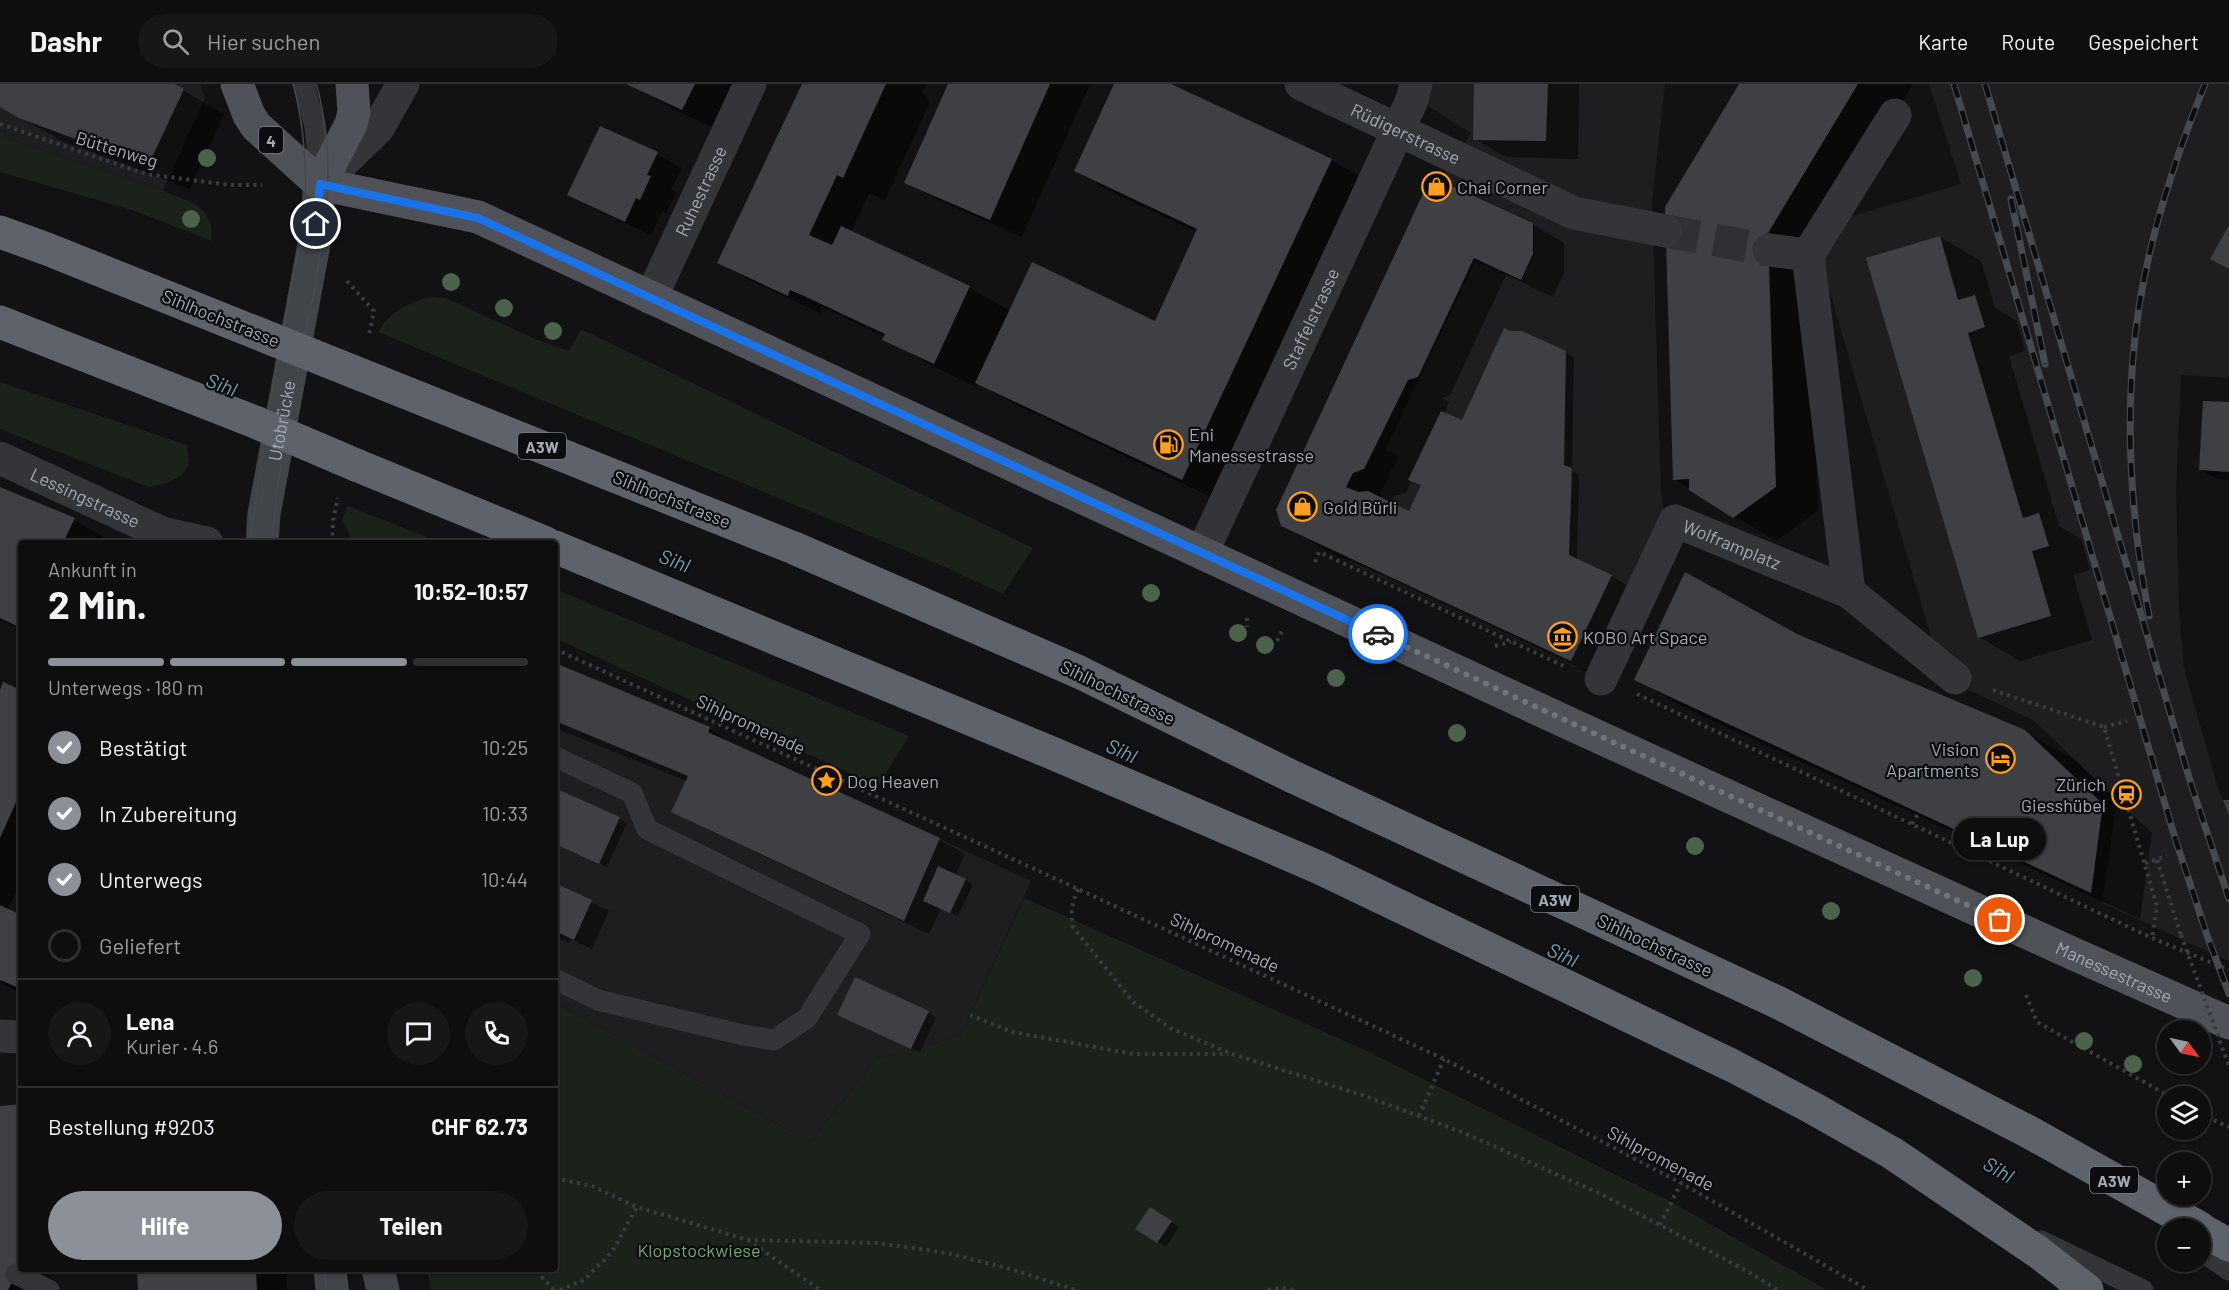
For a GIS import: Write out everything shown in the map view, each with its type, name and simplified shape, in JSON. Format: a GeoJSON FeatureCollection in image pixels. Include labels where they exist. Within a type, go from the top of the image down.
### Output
{"type":"FeatureCollection","features":[{"type":"Feature","properties":{"kind":"highway","name":"Sihlhochstrasse"},"geometry":{"type":"LineString","coordinates":[[0,232],[393,386],[794,548],[1079,672],[1291,776],[1777,1002],[2029,1132],[2181,1218]]}},
{"type":"Feature","properties":{"kind":"highway"},"geometry":{"type":"LineString","coordinates":[[0,322],[255,422],[539,540]]}},
{"type":"Feature","properties":{"kind":"highway"},"geometry":{"type":"LineString","coordinates":[[558,548],[1053,753],[1320,868],[1731,1065],[1811,1107],[1892,1154],[1978,1211],[2087,1290]]}},
{"type":"Feature","properties":{"kind":"highway","name":"Sihlhochstrasse"},"geometry":{"type":"LineString","coordinates":[[2211,1235],[2229,1245]]}},
{"type":"Feature","properties":{"kind":"main road","name":"4"},"geometry":{"type":"LineString","coordinates":[[237,84],[249,115],[256,126],[320,184]]}},
{"type":"Feature","properties":{"kind":"main road"},"geometry":{"type":"LineString","coordinates":[[320,184],[351,124],[354,112],[352,84]]}},
{"type":"Feature","properties":{"kind":"main road","name":"Utobrücke"},"geometry":{"type":"LineString","coordinates":[[263,529],[314,244],[320,184]]}},
{"type":"Feature","properties":{"kind":"main road","name":"Manessestrasse"},"geometry":{"type":"LineString","coordinates":[[320,184],[478,218],[2054,945],[2229,1023]]}},
{"type":"Feature","properties":{"kind":"main road"},"geometry":{"type":"LineString","coordinates":[[330,1272],[332,1290]]}},
{"type":"Feature","properties":{"kind":"main road"},"geometry":{"type":"LineString","coordinates":[[379,1272],[383,1290]]}},
{"type":"Feature","properties":{"kind":"street"},"geometry":{"type":"LineString","coordinates":[[320,184],[378,128],[403,84]]}},
{"type":"Feature","properties":{"kind":"street","name":"Ruhestrasse"},"geometry":{"type":"LineString","coordinates":[[651,298],[750,84]]}},
{"type":"Feature","properties":{"kind":"street","name":"Rüdigerstrasse"},"geometry":{"type":"LineString","coordinates":[[1301,84],[1574,213],[1666,231]]}},
{"type":"Feature","properties":{"kind":"street","name":"Staffelstrasse"},"geometry":{"type":"LineString","coordinates":[[1202,553],[1412,100],[1416,84]]}},
{"type":"Feature","properties":{"kind":"street"},"geometry":{"type":"LineString","coordinates":[[1849,592],[1808,255],[1895,115]]}},
{"type":"Feature","properties":{"kind":"street"},"geometry":{"type":"LineString","coordinates":[[1769,250],[1808,255]]}},
{"type":"Feature","properties":{"kind":"street","name":"Lessingstrasse"},"geometry":{"type":"LineString","coordinates":[[0,458],[162,533],[194,540]]}},
{"type":"Feature","properties":{"kind":"street","name":"Wolframplatz"},"geometry":{"type":"LineString","coordinates":[[1600,679],[1675,521],[1849,592],[1955,678]]}},
{"type":"Feature","properties":{"kind":"street"},"geometry":{"type":"LineString","coordinates":[[0,1036],[18,1037]]}},
{"type":"Feature","properties":{"kind":"lane"},"geometry":{"type":"LineString","coordinates":[[304,84],[315,127],[320,184]]}},
{"type":"Feature","properties":{"kind":"lane"},"geometry":{"type":"LineString","coordinates":[[558,758],[633,794],[647,829],[860,934],[807,1018],[774,1040],[743,1035],[598,1000],[558,980]]}},
{"type":"Feature","properties":{"kind":"lane"},"geometry":{"type":"LineString","coordinates":[[2029,1132],[2157,1220]]}},
{"type":"Feature","properties":{"kind":"lane"},"geometry":{"type":"LineString","coordinates":[[1978,1211],[2143,1290]]}},
{"type":"Feature","properties":{"kind":"lane"},"geometry":{"type":"LineString","coordinates":[[2211,1258],[2229,1270]]}},
{"type":"Feature","properties":{"kind":"lane"},"geometry":{"type":"LineString","coordinates":[[16,1274],[49,1290]]}},
{"type":"Feature","properties":{"kind":"path","name":"Büttenweg"},"geometry":{"type":"LineString","coordinates":[[0,124],[146,174],[230,185]]}},
{"type":"Feature","properties":{"kind":"path"},"geometry":{"type":"LineString","coordinates":[[1319,552],[1568,668],[1600,679],[2152,938],[2229,970]]}},
{"type":"Feature","properties":{"kind":"path","name":"Sihlpromenade"},"geometry":{"type":"LineString","coordinates":[[558,650],[1444,1059],[1681,1184],[1868,1290]]}},
{"type":"Feature","properties":{"kind":"path"},"geometry":{"type":"LineString","coordinates":[[1955,678],[2104,727],[2127,721]]}},
{"type":"Feature","properties":{"kind":"path"},"geometry":{"type":"LineString","coordinates":[[2104,727],[2157,906],[2152,938]]}},
{"type":"Feature","properties":{"kind":"path"},"geometry":{"type":"LineString","coordinates":[[1912,824],[1919,812]]}},
{"type":"Feature","properties":{"kind":"path"},"geometry":{"type":"LineString","coordinates":[[2145,863],[2167,856]]}},
{"type":"Feature","properties":{"kind":"path"},"geometry":{"type":"LineString","coordinates":[[2157,860],[2181,935],[2229,1066]]}},
{"type":"Feature","properties":{"kind":"path"},"geometry":{"type":"LineString","coordinates":[[1078,889],[1072,904],[1073,927],[1133,1002],[1172,1029],[1232,1054],[1368,1097],[1464,1133],[1603,1195],[1747,1271],[1778,1290]]}},
{"type":"Feature","properties":{"kind":"path"},"geometry":{"type":"LineString","coordinates":[[2026,995],[2037,1022],[2157,1089]]}},
{"type":"Feature","properties":{"kind":"path"},"geometry":{"type":"LineString","coordinates":[[970,1015],[1012,1032],[1133,1054],[1232,1054]]}},
{"type":"Feature","properties":{"kind":"path"},"geometry":{"type":"LineString","coordinates":[[1419,1116],[1444,1059]]}},
{"type":"Feature","properties":{"kind":"path"},"geometry":{"type":"LineString","coordinates":[[2211,1119],[2229,1127]]}},
{"type":"Feature","properties":{"kind":"path"},"geometry":{"type":"LineString","coordinates":[[558,1179],[592,1186],[637,1207],[747,1240],[877,1243],[946,1253],[1014,1270],[1075,1290]]}},
{"type":"Feature","properties":{"kind":"path"},"geometry":{"type":"LineString","coordinates":[[1660,1224],[1681,1184]]}},
{"type":"Feature","properties":{"kind":"path"},"geometry":{"type":"LineString","coordinates":[[560,1290],[584,1280],[612,1252],[637,1207]]}},
{"type":"Feature","properties":{"kind":"path"},"geometry":{"type":"LineString","coordinates":[[747,1240],[820,1290]]}},
{"type":"Feature","properties":{"kind":"path"},"geometry":{"type":"LineString","coordinates":[[541,1272],[542,1277],[554,1290]]}},
{"type":"Feature","properties":{"kind":"path"},"geometry":{"type":"LineString","coordinates":[[1268,1290],[1280,1288],[1296,1290]]}},
{"type":"Feature","properties":{"kind":"shaded area"},"geometry":{"type":"Polygon","coordinates":[[[0,84],[200,84],[205,98],[163,191],[0,136],[0,84]]]}},
{"type":"Feature","properties":{"kind":"shaded area"},"geometry":{"type":"Polygon","coordinates":[[[1407,84],[1665,84],[1652,202],[1661,493],[1671,551],[1593,671],[1574,667],[1349,562],[1398,456],[1385,450],[1475,261],[1521,281],[1534,255],[1534,223],[1440,179],[1471,133],[1407,93],[1407,84]]]}},
{"type":"Feature","properties":{"kind":"shaded area"},"geometry":{"type":"Polygon","coordinates":[[[1929,84],[2229,84],[2229,378],[2181,375],[2176,492],[2179,610],[2184,668],[2218,788],[2229,817],[2229,961],[2102,903],[2117,800],[2033,720],[1943,678],[1811,228],[1961,184],[1929,84]]]}},
{"type":"Feature","properties":{"kind":"shaded area"},"geometry":{"type":"Polygon","coordinates":[[[558,664],[710,727],[708,732],[1031,881],[961,1035],[915,1050],[878,1058],[810,1142],[558,1005],[558,664]]]}},
{"type":"Feature","properties":{"kind":"green space"},"geometry":{"type":"Polygon","coordinates":[[[0,136],[196,204],[206,213],[211,226],[212,241],[132,210],[0,172],[0,136]]]}},
{"type":"Feature","properties":{"kind":"green space"},"geometry":{"type":"Polygon","coordinates":[[[430,297],[443,298],[457,303],[535,339],[569,351],[581,329],[1033,548],[1003,594],[945,567],[378,332],[382,325],[400,309],[430,297]]]}},
{"type":"Feature","properties":{"kind":"green space"},"geometry":{"type":"Polygon","coordinates":[[[0,382],[187,445],[189,461],[187,467],[179,477],[148,487],[0,429],[0,382]]]}},
{"type":"Feature","properties":{"kind":"green space"},"geometry":{"type":"Polygon","coordinates":[[[348,506],[434,540],[352,540],[342,520],[348,506]]]}},
{"type":"Feature","properties":{"kind":"green space"},"geometry":{"type":"Polygon","coordinates":[[[558,590],[909,736],[878,786],[558,639],[558,590]]]}},
{"type":"Feature","properties":{"kind":"green space","name":"Klopstockwiese"},"geometry":{"type":"Polygon","coordinates":[[[1024,898],[1365,1050],[1673,1203],[1827,1290],[431,1290],[428,1272],[558,1272],[558,1005],[810,1142],[878,1058],[915,1050],[961,1035],[1024,898]]]}},
{"type":"Feature","properties":{"kind":"pier"},"geometry":{"type":"Polygon","coordinates":[[[0,195],[208,272],[212,238],[388,316],[378,332],[377,339],[824,522],[1020,606],[1553,846],[1850,984],[2157,1156],[2157,1206],[2211,1206],[2211,1187],[2229,1197],[2229,1290],[2028,1290],[1883,1195],[1773,1132],[1502,995],[1314,907],[836,695],[558,579],[558,540],[461,540],[346,494],[344,508],[187,449],[188,432],[0,361],[0,195]]]}},
{"type":"Feature","properties":{"kind":"building"},"geometry":{"type":"Polygon","coordinates":[[[0,84],[175,84],[184,89],[148,166],[19,118],[0,107],[0,84]]]}},
{"type":"Feature","properties":{"kind":"building"},"geometry":{"type":"Polygon","coordinates":[[[626,84],[695,84],[682,110],[626,84]]]}},
{"type":"Feature","properties":{"kind":"building"},"geometry":{"type":"Polygon","coordinates":[[[802,84],[886,84],[843,178],[837,175],[809,235],[832,245],[841,226],[970,286],[934,364],[882,340],[885,334],[804,296],[790,290],[788,296],[717,263],[802,84]]]}},
{"type":"Feature","properties":{"kind":"building"},"geometry":{"type":"Polygon","coordinates":[[[948,84],[1050,84],[990,220],[904,183],[948,84]]]}},
{"type":"Feature","properties":{"kind":"building"},"geometry":{"type":"Polygon","coordinates":[[[1114,84],[1171,84],[1332,159],[1182,480],[975,383],[1032,262],[1155,321],[1197,229],[1074,171],[1114,84]]]}},
{"type":"Feature","properties":{"kind":"building"},"geometry":{"type":"Polygon","coordinates":[[[1474,84],[1548,84],[1546,141],[1473,140],[1474,84]]]}},
{"type":"Feature","properties":{"kind":"building"},"geometry":{"type":"Polygon","coordinates":[[[1739,84],[1858,84],[1768,233],[1776,487],[1733,518],[1689,490],[1689,479],[1673,480],[1665,207],[1739,84]]]}},
{"type":"Feature","properties":{"kind":"building"},"geometry":{"type":"Polygon","coordinates":[[[600,126],[658,152],[647,175],[651,176],[640,200],[636,198],[625,222],[567,195],[600,126]]]}},
{"type":"Feature","properties":{"kind":"building"},"geometry":{"type":"Polygon","coordinates":[[[1439,180],[1533,223],[1533,254],[1521,280],[1474,258],[1418,377],[1408,380],[1364,469],[1353,473],[1346,487],[1358,492],[1368,491],[1409,511],[1421,485],[1408,480],[1441,411],[1462,420],[1504,328],[1510,331],[1522,331],[1566,351],[1564,465],[1572,468],[1569,555],[1612,575],[1571,661],[1281,526],[1276,510],[1428,183],[1439,180]]]}},
{"type":"Feature","properties":{"kind":"building"},"geometry":{"type":"Polygon","coordinates":[[[2229,225],[2229,269],[2210,259],[2229,225]]]}},
{"type":"Feature","properties":{"kind":"building"},"geometry":{"type":"Polygon","coordinates":[[[1940,236],[1958,300],[1975,295],[1985,327],[1968,333],[2023,518],[2039,513],[2049,546],[2032,551],[2051,616],[1978,638],[1866,258],[1940,236]]]}},
{"type":"Feature","properties":{"kind":"building"},"geometry":{"type":"Polygon","coordinates":[[[2203,401],[2229,402],[2229,472],[2199,470],[2203,401]]]}},
{"type":"Feature","properties":{"kind":"building"},"geometry":{"type":"Polygon","coordinates":[[[0,487],[75,518],[64,540],[18,540],[18,627],[0,618],[0,487]]]}},
{"type":"Feature","properties":{"kind":"building"},"geometry":{"type":"Polygon","coordinates":[[[1685,572],[1797,634],[2025,730],[2103,804],[2091,893],[1634,680],[1685,572]]]}},
{"type":"Feature","properties":{"kind":"building"},"geometry":{"type":"Polygon","coordinates":[[[558,664],[710,727],[708,732],[940,838],[904,921],[671,812],[688,776],[558,722],[558,664]]]}},
{"type":"Feature","properties":{"kind":"building"},"geometry":{"type":"Polygon","coordinates":[[[3,682],[18,689],[18,798],[0,838],[0,690],[3,682]]]}},
{"type":"Feature","properties":{"kind":"building"},"geometry":{"type":"Polygon","coordinates":[[[558,789],[620,817],[599,864],[558,845],[558,789]]]}},
{"type":"Feature","properties":{"kind":"building"},"geometry":{"type":"Polygon","coordinates":[[[2223,800],[2229,800],[2229,816],[2223,800]]]}},
{"type":"Feature","properties":{"kind":"building"},"geometry":{"type":"Polygon","coordinates":[[[938,866],[966,879],[950,913],[923,901],[938,866]]]}},
{"type":"Feature","properties":{"kind":"building"},"geometry":{"type":"Polygon","coordinates":[[[558,884],[592,900],[574,940],[558,932],[558,884]]]}},
{"type":"Feature","properties":{"kind":"building"},"geometry":{"type":"Polygon","coordinates":[[[0,905],[18,914],[18,988],[0,980],[0,905]]]}},
{"type":"Feature","properties":{"kind":"building"},"geometry":{"type":"Polygon","coordinates":[[[855,977],[929,1011],[911,1049],[837,1015],[855,977]]]}},
{"type":"Feature","properties":{"kind":"building"},"geometry":{"type":"Polygon","coordinates":[[[18,1104],[18,1270],[8,1290],[0,1290],[0,1106],[18,1104]]]}},
{"type":"Feature","properties":{"kind":"building"},"geometry":{"type":"Polygon","coordinates":[[[1150,1207],[1172,1221],[1157,1243],[1135,1229],[1150,1207]]]}},
{"type":"Feature","properties":{"kind":"building"},"geometry":{"type":"Polygon","coordinates":[[[137,1272],[256,1272],[257,1290],[138,1290],[137,1272]]]}},
{"type":"Feature","properties":{"kind":"tunnel"},"geometry":{"type":"LineString","coordinates":[[1666,231],[1769,250]]}},
{"type":"Feature","properties":{"kind":"tram line"},"geometry":{"type":"LineString","coordinates":[[250,540],[268,414],[305,214],[304,148],[293,84]]}},
{"type":"Feature","properties":{"kind":"tram line"},"geometry":{"type":"LineString","coordinates":[[272,540],[282,461],[325,222],[327,142],[316,84]]}},
{"type":"Feature","properties":{"kind":"tram line"},"geometry":{"type":"LineString","coordinates":[[324,1272],[327,1290]]}},
{"type":"Feature","properties":{"kind":"tram line"},"geometry":{"type":"LineString","coordinates":[[345,1272],[348,1290]]}},
{"type":"Feature","properties":{"kind":"railway"},"geometry":{"type":"LineString","coordinates":[[1954,84],[2175,838],[2229,994]]}},
{"type":"Feature","properties":{"kind":"railway"},"geometry":{"type":"LineString","coordinates":[[1985,84],[2191,784],[2229,899]]}},
{"type":"Feature","properties":{"kind":"railway"},"geometry":{"type":"LineString","coordinates":[[2149,616],[2133,501],[2130,423],[2134,346],[2150,250],[2184,138],[2205,84]]}},
{"type":"Feature","properties":{"kind":"railway"},"geometry":{"type":"LineString","coordinates":[[2011,199],[2045,364]]}},
{"type":"Feature","properties":{"kind":"way so far"},"geometry":{"type":"LineString","coordinates":[[1378,634],[2000,920]]}},
{"type":"Feature","properties":{"kind":"place","name":"Chai Corner"},"geometry":{"type":"Point","coordinates":[1436,187]}},
{"type":"Feature","properties":{"kind":"place","name":"Eni Manessestrasse"},"geometry":{"type":"Point","coordinates":[1168,444]}},
{"type":"Feature","properties":{"kind":"place","name":"Gold Bürli"},"geometry":{"type":"Point","coordinates":[1302,507]}},
{"type":"Feature","properties":{"kind":"place","name":"KOBO Art Space"},"geometry":{"type":"Point","coordinates":[1562,637]}},
{"type":"Feature","properties":{"kind":"place","name":"Vision Apartments"},"geometry":{"type":"Point","coordinates":[2000,759]}},
{"type":"Feature","properties":{"kind":"place","name":"Dog Heaven"},"geometry":{"type":"Point","coordinates":[826,781]}},
{"type":"Feature","properties":{"kind":"place","name":"Zürich Giesshübel"},"geometry":{"type":"Point","coordinates":[2127,794]}},
{"type":"Feature","properties":{"kind":"place","name":"La Lup"},"geometry":{"type":"Point","coordinates":[2000,920]}},
{"type":"Feature","properties":{"kind":"route"},"geometry":{"type":"LineString","coordinates":[[316,224],[320,184],[478,218],[1378,634]]}},
{"type":"Feature","properties":{"kind":"water label","name":"Sihl"},"geometry":{"type":"Point","coordinates":[222,384]}},
{"type":"Feature","properties":{"kind":"water label","name":"Sihl"},"geometry":{"type":"Point","coordinates":[675,560]}},
{"type":"Feature","properties":{"kind":"water label","name":"Sihl"},"geometry":{"type":"Point","coordinates":[1122,750]}},
{"type":"Feature","properties":{"kind":"water label","name":"Sihl"},"geometry":{"type":"Point","coordinates":[1563,954]}},
{"type":"Feature","properties":{"kind":"water label","name":"Sihl"},"geometry":{"type":"Point","coordinates":[1999,1169]}}]}
